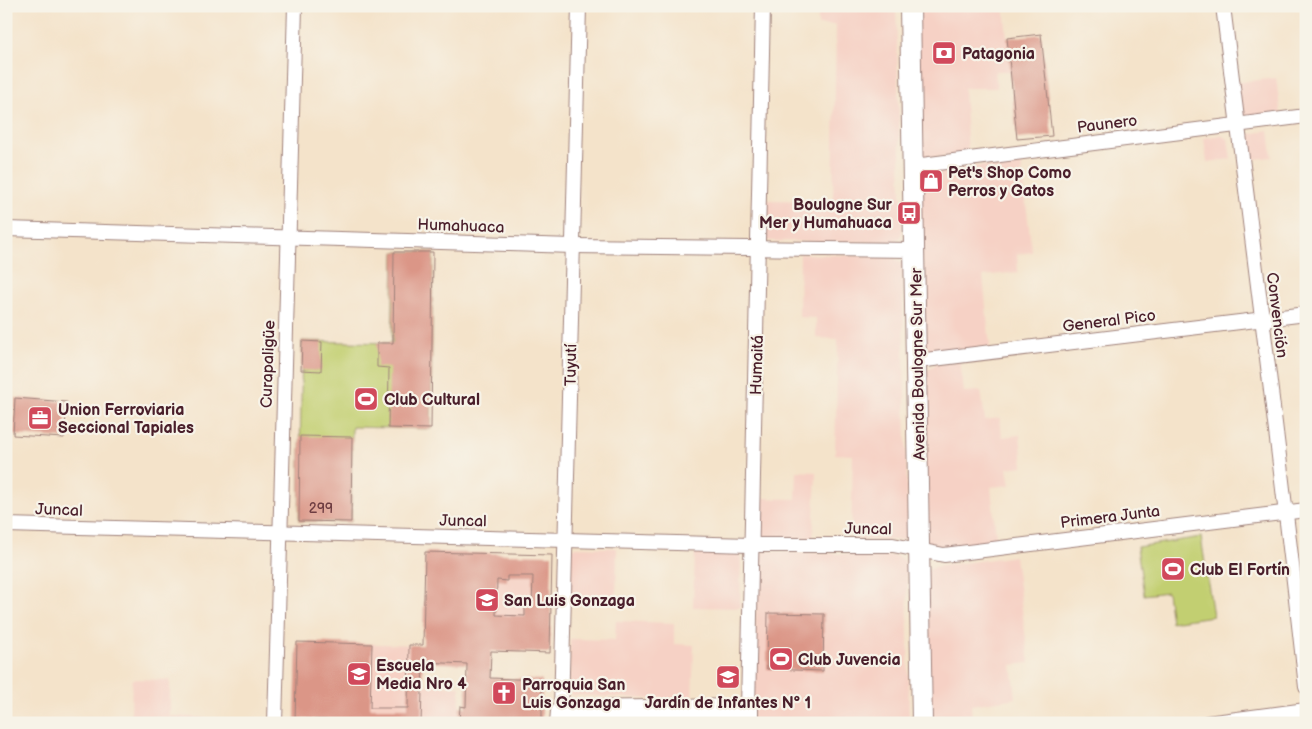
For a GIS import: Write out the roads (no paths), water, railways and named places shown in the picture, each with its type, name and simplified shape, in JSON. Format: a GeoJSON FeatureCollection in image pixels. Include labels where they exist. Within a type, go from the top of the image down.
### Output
{"type":"FeatureCollection","features":[{"type":"Feature","properties":{"kind":"main road","name":"Avenida Boulogne Sur Mer"},"geometry":{"type":"LineString","coordinates":[[910,6],[916,250],[922,723]]}},
{"type":"Feature","properties":{"kind":"main road"},"geometry":{"type":"LineString","coordinates":[[560,717],[748,716]]}},
{"type":"Feature","properties":{"kind":"street","name":"Curapaligüe"},"geometry":{"type":"LineString","coordinates":[[275,723],[295,6]]}},
{"type":"Feature","properties":{"kind":"street","name":"Tuyutí"},"geometry":{"type":"LineString","coordinates":[[560,717],[579,6]]}},
{"type":"Feature","properties":{"kind":"street","name":"Humaitá"},"geometry":{"type":"LineString","coordinates":[[748,716],[750,544],[759,248],[763,6]]}},
{"type":"Feature","properties":{"kind":"street","name":"Convención"},"geometry":{"type":"LineString","coordinates":[[1224,6],[1260,319],[1287,512],[1306,687]]}},
{"type":"Feature","properties":{"kind":"street","name":"Paunero"},"geometry":{"type":"LineString","coordinates":[[914,166],[1306,116]]}},
{"type":"Feature","properties":{"kind":"street","name":"Humahuaca"},"geometry":{"type":"LineString","coordinates":[[6,229],[573,246],[916,250]]}},
{"type":"Feature","properties":{"kind":"street","name":"General Pico"},"geometry":{"type":"LineString","coordinates":[[917,361],[1306,314]]}},
{"type":"Feature","properties":{"kind":"street","name":"Primera Junta"},"geometry":{"type":"LineString","coordinates":[[919,550],[944,555],[1306,510]]}},
{"type":"Feature","properties":{"kind":"street","name":"Juncal"},"geometry":{"type":"LineString","coordinates":[[6,525],[566,540],[893,545],[919,550]]}},
{"type":"Feature","properties":{"kind":"street"},"geometry":{"type":"LineString","coordinates":[[1206,723],[1306,710]]}},
{"type":"Feature","properties":{"kind":"place","name":"Patagonia"},"geometry":{"type":"Point","coordinates":[944,53]}},
{"type":"Feature","properties":{"kind":"place","name":"Pet's Shop Como Perros y Gatos"},"geometry":{"type":"Point","coordinates":[931,181]}},
{"type":"Feature","properties":{"kind":"place","name":"Boulogne Sur Mer y Humahuaca"},"geometry":{"type":"Point","coordinates":[909,213]}},
{"type":"Feature","properties":{"kind":"place","name":"Club Cultural"},"geometry":{"type":"Point","coordinates":[366,399]}},
{"type":"Feature","properties":{"kind":"place","name":"Union Ferroviaria Seccional Tapiales"},"geometry":{"type":"Point","coordinates":[40,418]}},
{"type":"Feature","properties":{"kind":"place","name":"Club El Fortín"},"geometry":{"type":"Point","coordinates":[1173,569]}},
{"type":"Feature","properties":{"kind":"place","name":"San Luis Gonzaga"},"geometry":{"type":"Point","coordinates":[487,600]}},
{"type":"Feature","properties":{"kind":"place","name":"Club Juvencia"},"geometry":{"type":"Point","coordinates":[781,659]}},
{"type":"Feature","properties":{"kind":"place","name":"Escuela Media Nro 4"},"geometry":{"type":"Point","coordinates":[359,674]}},
{"type":"Feature","properties":{"kind":"place","name":"Jardín de Infantes Nº 1"},"geometry":{"type":"Point","coordinates":[728,677]}},
{"type":"Feature","properties":{"kind":"place","name":"Parroquia San Luis Gonzaga"},"geometry":{"type":"Point","coordinates":[504,693]}}]}
